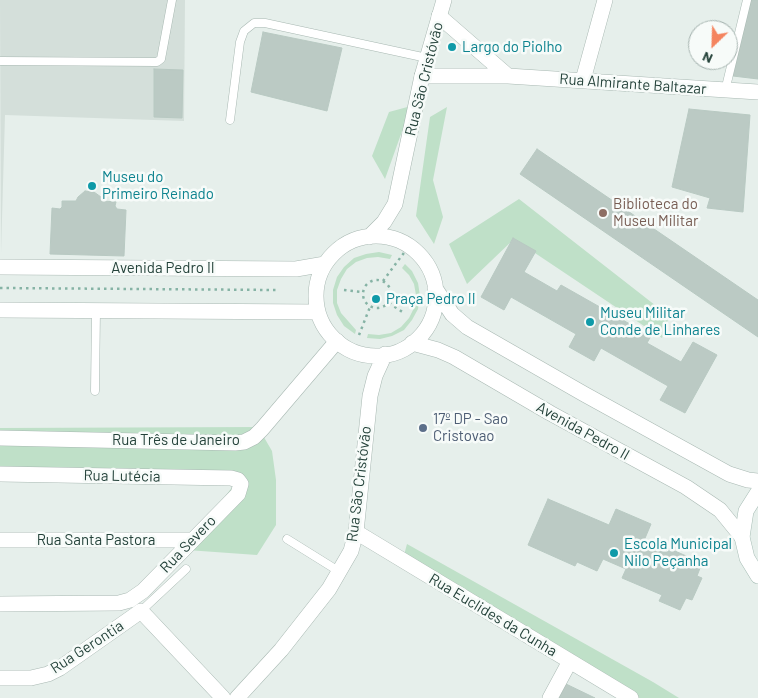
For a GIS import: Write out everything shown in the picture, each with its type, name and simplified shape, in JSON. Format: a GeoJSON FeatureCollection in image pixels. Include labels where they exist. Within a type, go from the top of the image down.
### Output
{"type":"FeatureCollection","features":[{"type":"Feature","properties":{"kind":"street","name":"Rua São Cristóvão"},"geometry":{"type":"LineString","coordinates":[[368,236],[384,222],[395,204],[422,76],[444,0]]}},
{"type":"Feature","properties":{"kind":"street"},"geometry":{"type":"LineString","coordinates":[[583,80],[605,0]]}},
{"type":"Feature","properties":{"kind":"street"},"geometry":{"type":"LineString","coordinates":[[439,16],[508,76]]}},
{"type":"Feature","properties":{"kind":"street","name":"Rua Almirante Baltazar"},"geometry":{"type":"LineString","coordinates":[[422,76],[508,76],[758,92]]}},
{"type":"Feature","properties":{"kind":"street"},"geometry":{"type":"LineString","coordinates":[[435,288],[435,303],[430,321],[422,334],[400,350],[385,354],[371,355],[347,348],[327,330],[318,312],[316,289],[319,278],[325,264],[340,248],[356,239],[368,236],[398,240],[409,246],[428,266],[435,288],[452,314],[467,327],[729,474],[758,481]]}},
{"type":"Feature","properties":{"kind":"street","name":"Avenida Pedro II"},"geometry":{"type":"LineString","coordinates":[[0,267],[296,269],[325,264]]}},
{"type":"Feature","properties":{"kind":"street"},"geometry":{"type":"LineString","coordinates":[[0,310],[318,312]]}},
{"type":"Feature","properties":{"kind":"street","name":"Rua Três de Janeiro"},"geometry":{"type":"LineString","coordinates":[[0,438],[244,442],[254,437],[262,429],[337,340]]}},
{"type":"Feature","properties":{"kind":"street","name":"Avenida Pedro II"},"geometry":{"type":"LineString","coordinates":[[412,343],[438,350],[454,358],[692,491],[720,510],[742,537]]}},
{"type":"Feature","properties":{"kind":"street","name":"Rua São Cristóvão"},"geometry":{"type":"LineString","coordinates":[[237,698],[281,650],[329,589],[351,551],[356,532],[370,396],[375,376],[385,354]]}},
{"type":"Feature","properties":{"kind":"street","name":"Rua Lutécia"},"geometry":{"type":"LineString","coordinates":[[0,474],[231,478],[238,480],[241,484]]}},
{"type":"Feature","properties":{"kind":"street","name":"Rua Severo"},"geometry":{"type":"LineString","coordinates":[[130,600],[143,591],[238,494],[241,484]]}},
{"type":"Feature","properties":{"kind":"street","name":"Avenida Pedro II"},"geometry":{"type":"LineString","coordinates":[[758,492],[746,512],[742,537],[747,558],[758,576]]}},
{"type":"Feature","properties":{"kind":"street","name":"Rua Euclides da Cunha"},"geometry":{"type":"LineString","coordinates":[[356,532],[632,698]]}},
{"type":"Feature","properties":{"kind":"street","name":"Rua Santa Pastora"},"geometry":{"type":"LineString","coordinates":[[0,540],[192,540]]}},
{"type":"Feature","properties":{"kind":"street","name":"Rua Gerontia"},"geometry":{"type":"LineString","coordinates":[[0,604],[118,603],[130,600]]}},
{"type":"Feature","properties":{"kind":"street"},"geometry":{"type":"LineString","coordinates":[[141,611],[223,698]]}},
{"type":"Feature","properties":{"kind":"street","name":"Rua Gerontia"},"geometry":{"type":"LineString","coordinates":[[0,678],[32,678],[48,674],[60,668],[141,611]]}},
{"type":"Feature","properties":{"kind":"street"},"geometry":{"type":"LineString","coordinates":[[550,698],[570,661]]}},
{"type":"Feature","properties":{"kind":"lane"},"geometry":{"type":"LineString","coordinates":[[0,60],[157,62],[161,59],[172,0]]}},
{"type":"Feature","properties":{"kind":"lane"},"geometry":{"type":"LineString","coordinates":[[725,91],[747,0]]}},
{"type":"Feature","properties":{"kind":"lane"},"geometry":{"type":"LineString","coordinates":[[230,120],[240,42],[244,31],[254,23],[265,23],[427,58]]}},
{"type":"Feature","properties":{"kind":"lane"},"geometry":{"type":"LineString","coordinates":[[95,391],[96,310]]}},
{"type":"Feature","properties":{"kind":"lane"},"geometry":{"type":"LineString","coordinates":[[287,539],[340,572]]}},
{"type":"Feature","properties":{"kind":"lane","name":"Rua Gerontia"},"geometry":{"type":"LineString","coordinates":[[141,611],[186,569]]}},
{"type":"Feature","properties":{"kind":"path"},"geometry":{"type":"LineString","coordinates":[[384,282],[409,246]]}},
{"type":"Feature","properties":{"kind":"path"},"geometry":{"type":"LineString","coordinates":[[374,280],[384,282],[390,289],[391,299],[389,303],[380,309],[370,308],[364,301],[362,292],[374,280]]}},
{"type":"Feature","properties":{"kind":"path"},"geometry":{"type":"LineString","coordinates":[[0,288],[276,290]]}},
{"type":"Feature","properties":{"kind":"path"},"geometry":{"type":"LineString","coordinates":[[344,290],[362,292]]}},
{"type":"Feature","properties":{"kind":"path"},"geometry":{"type":"LineString","coordinates":[[389,303],[404,312]]}},
{"type":"Feature","properties":{"kind":"path"},"geometry":{"type":"LineString","coordinates":[[359,335],[370,308]]}},
{"type":"Feature","properties":{"kind":"shaded area"},"geometry":{"type":"Polygon","coordinates":[[[0,0],[185,0],[184,121],[5,115],[1,253],[0,0]]]}},
{"type":"Feature","properties":{"kind":"green space"},"geometry":{"type":"Polygon","coordinates":[[[411,106],[385,179],[372,156],[389,112],[411,106]]]}},
{"type":"Feature","properties":{"kind":"green space"},"geometry":{"type":"Polygon","coordinates":[[[447,107],[433,180],[443,217],[434,244],[416,216],[430,117],[447,107]]]}},
{"type":"Feature","properties":{"kind":"green space"},"geometry":{"type":"Polygon","coordinates":[[[519,199],[669,316],[662,338],[514,239],[467,284],[449,244],[519,199]]]}},
{"type":"Feature","properties":{"kind":"green space"},"geometry":{"type":"Polygon","coordinates":[[[379,252],[392,255],[390,259],[378,257],[356,262],[347,269],[337,290],[337,303],[341,313],[356,330],[355,334],[344,326],[337,315],[333,303],[333,290],[337,277],[354,258],[379,252]]]}},
{"type":"Feature","properties":{"kind":"green space"},"geometry":{"type":"Polygon","coordinates":[[[405,264],[412,271],[418,283],[420,296],[418,309],[404,330],[380,339],[367,338],[368,334],[391,333],[401,327],[409,318],[414,308],[416,295],[414,284],[402,268],[405,264]]]}},
{"type":"Feature","properties":{"kind":"green space"},"geometry":{"type":"Polygon","coordinates":[[[258,427],[272,451],[276,480],[276,525],[257,555],[187,550],[237,480],[0,472],[0,428],[258,427]]]}},
{"type":"Feature","properties":{"kind":"green space"},"geometry":{"type":"Polygon","coordinates":[[[407,544],[679,698],[626,698],[401,566],[407,544]]]}},
{"type":"Feature","properties":{"kind":"building"},"geometry":{"type":"Polygon","coordinates":[[[751,0],[758,0],[758,79],[733,76],[734,70],[738,70],[738,55],[751,0]]]}},
{"type":"Feature","properties":{"kind":"building"},"geometry":{"type":"Polygon","coordinates":[[[263,32],[342,48],[327,111],[251,92],[263,32]]]}},
{"type":"Feature","properties":{"kind":"building"},"geometry":{"type":"Polygon","coordinates":[[[154,69],[183,70],[182,118],[154,117],[154,69]]]}},
{"type":"Feature","properties":{"kind":"building"},"geometry":{"type":"Polygon","coordinates":[[[689,109],[750,115],[743,212],[707,208],[710,198],[672,187],[689,109]]]}},
{"type":"Feature","properties":{"kind":"building","name":"Biblioteca do Museu Militar"},"geometry":{"type":"Polygon","coordinates":[[[537,149],[758,300],[758,337],[520,174],[537,149]]]}},
{"type":"Feature","properties":{"kind":"building"},"geometry":{"type":"Polygon","coordinates":[[[85,191],[94,192],[103,201],[116,202],[115,206],[117,209],[126,210],[124,256],[50,254],[52,208],[60,209],[62,201],[76,201],[85,191]]]}},
{"type":"Feature","properties":{"kind":"building","name":"Museu Militar Conde de Linhares"},"geometry":{"type":"Polygon","coordinates":[[[513,238],[536,251],[524,272],[557,291],[561,285],[651,336],[647,343],[681,362],[693,342],[717,355],[685,413],[660,400],[668,386],[601,348],[594,361],[569,347],[576,334],[511,297],[504,310],[481,297],[513,238]]]}},
{"type":"Feature","properties":{"kind":"building","name":"Escola Municipal Nilo Peçanha"},"geometry":{"type":"Polygon","coordinates":[[[548,499],[609,525],[616,509],[651,524],[643,543],[655,548],[657,543],[702,563],[697,576],[702,578],[692,600],[686,598],[680,610],[659,601],[662,595],[622,578],[626,569],[603,559],[597,571],[577,562],[575,566],[528,545],[548,499]]]}},
{"type":"Feature","properties":{"kind":"building"},"geometry":{"type":"Polygon","coordinates":[[[566,684],[595,698],[559,698],[566,684]]]}},
{"type":"Feature","properties":{"kind":"place","name":"Largo do Piolho"},"geometry":{"type":"Point","coordinates":[452,47]}},
{"type":"Feature","properties":{"kind":"place","name":"Museu do Primeiro Reinado"},"geometry":{"type":"Point","coordinates":[92,186]}},
{"type":"Feature","properties":{"kind":"place","name":"Biblioteca do Museu Militar"},"geometry":{"type":"Point","coordinates":[603,213]}},
{"type":"Feature","properties":{"kind":"place","name":"Praça Pedro II"},"geometry":{"type":"Point","coordinates":[376,299]}},
{"type":"Feature","properties":{"kind":"place","name":"Museu Militar Conde de Linhares"},"geometry":{"type":"Point","coordinates":[590,322]}},
{"type":"Feature","properties":{"kind":"place","name":"17º DP - Sao Cristovao"},"geometry":{"type":"Point","coordinates":[423,428]}},
{"type":"Feature","properties":{"kind":"place","name":"Escola Municipal Nilo Peçanha"},"geometry":{"type":"Point","coordinates":[614,553]}}]}
